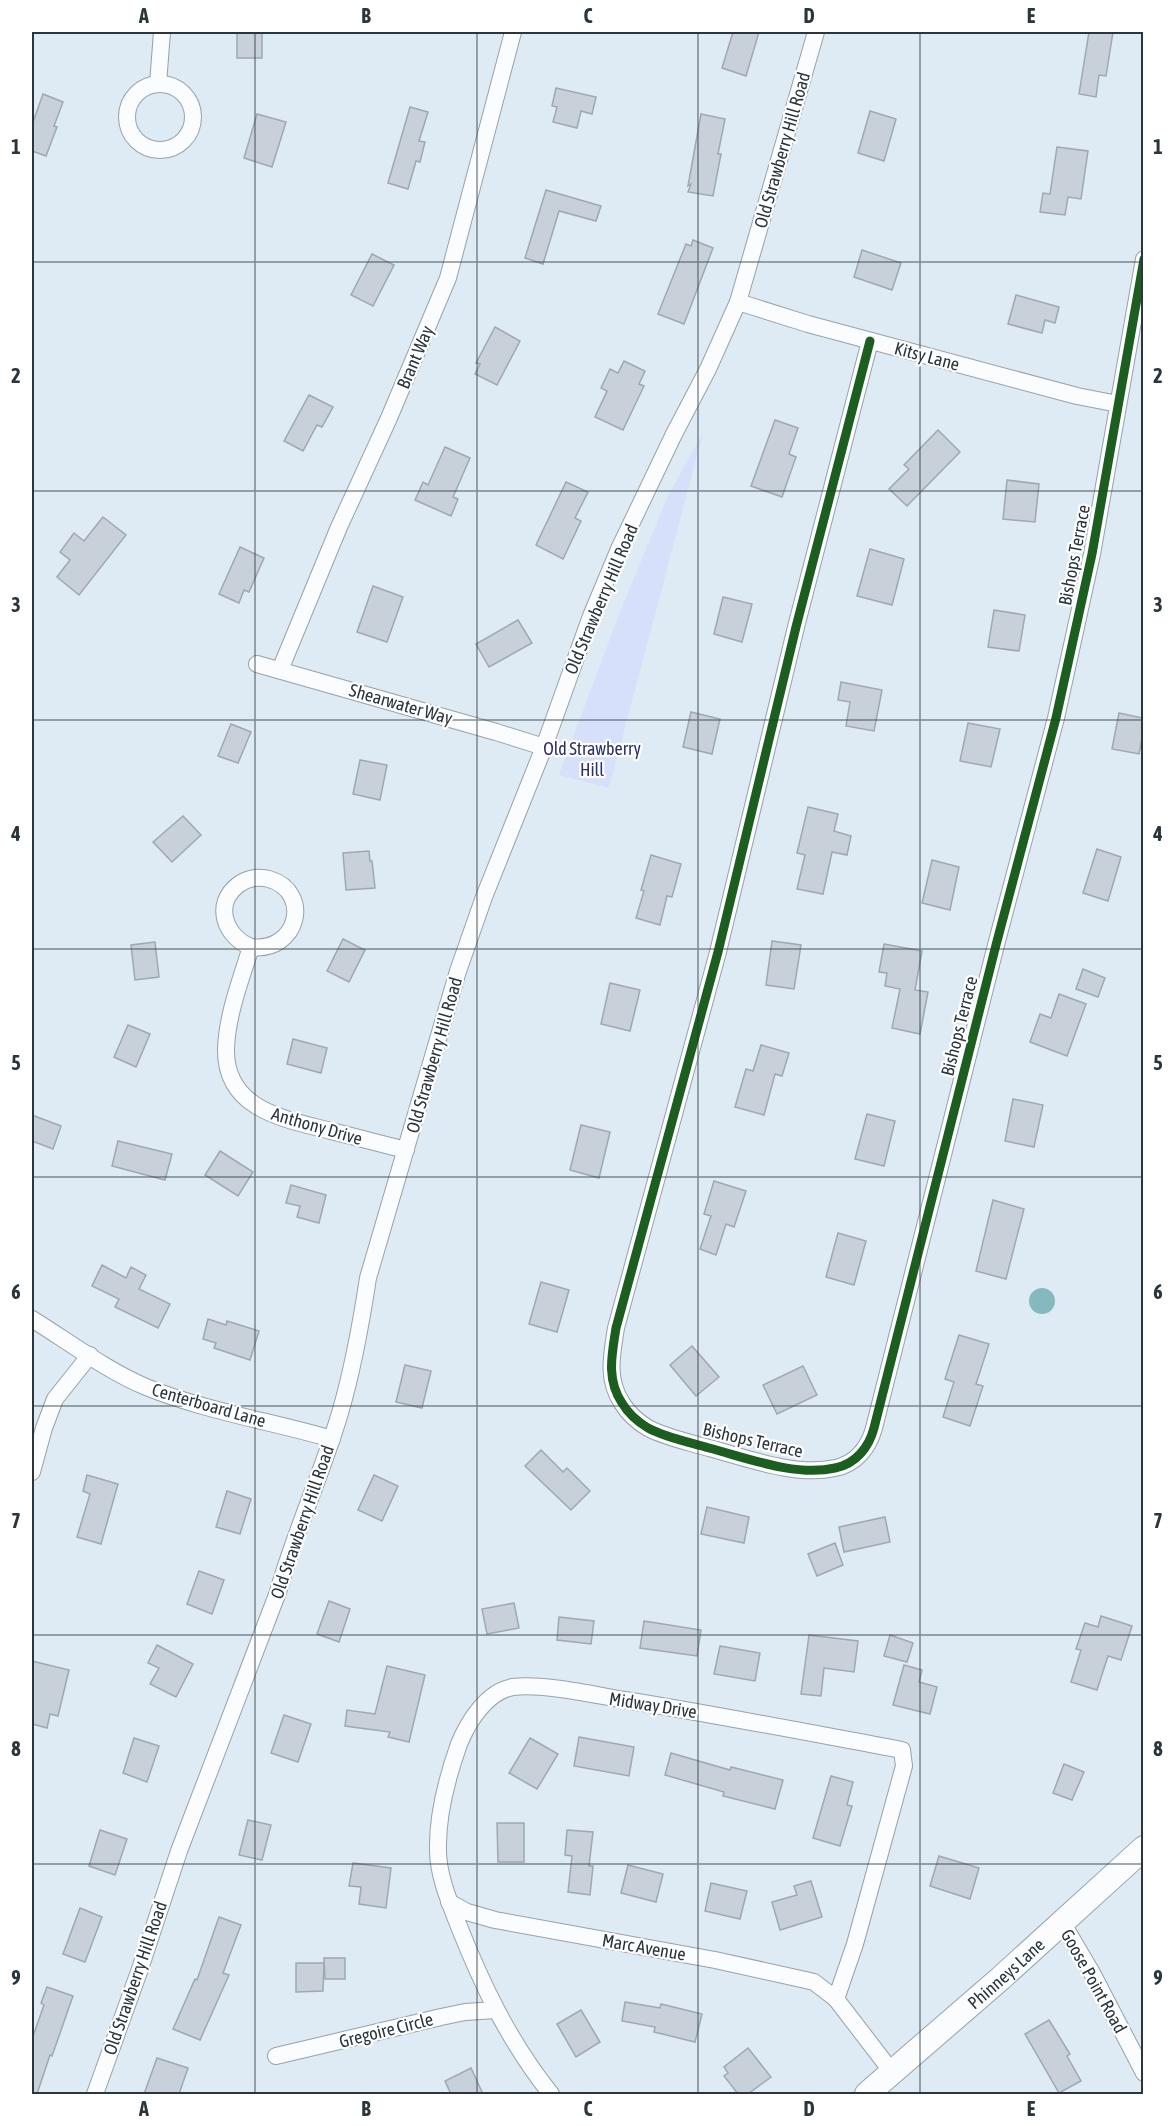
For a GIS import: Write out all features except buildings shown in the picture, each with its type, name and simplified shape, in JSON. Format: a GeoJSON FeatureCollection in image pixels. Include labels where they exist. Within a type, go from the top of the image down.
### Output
{"type":"FeatureCollection","features":[{"type":"Feature","properties":{"kind":"main road","name":"Phinneys Lane"},"geometry":{"type":"LineString","coordinates":[[867,2094],[1001,1978],[1143,1848]]}},
{"type":"Feature","properties":{"kind":"street"},"geometry":{"type":"LineString","coordinates":[[158,84],[162,32]]}},
{"type":"Feature","properties":{"kind":"street","name":"Brant Way"},"geometry":{"type":"LineString","coordinates":[[280,670],[339,527],[389,418],[448,278],[513,32]]}},
{"type":"Feature","properties":{"kind":"street","name":"Old Strawberry Hill Road"},"geometry":{"type":"LineString","coordinates":[[95,2094],[179,1851],[278,1592],[288,1558],[332,1439],[354,1359],[368,1278],[458,971],[484,897],[544,747],[591,616],[619,549],[738,303],[816,32]]}},
{"type":"Feature","properties":{"kind":"street"},"geometry":{"type":"LineString","coordinates":[[158,84],[173,86],[179,90],[189,101],[193,115],[188,136],[177,146],[163,150],[149,149],[137,142],[128,130],[126,116],[133,96],[145,87],[158,84]]}},
{"type":"Feature","properties":{"kind":"street","name":"Bishops Terrace"},"geometry":{"type":"LineString","coordinates":[[870,340],[796,627],[718,952],[619,1316],[611,1359],[611,1378],[622,1404],[632,1416],[647,1427],[666,1436],[779,1467],[818,1470],[836,1468],[849,1463],[865,1450],[870,1441],[1056,718],[1092,554],[1143,259]]}},
{"type":"Feature","properties":{"kind":"street","name":"Kitsy Lane"},"geometry":{"type":"LineString","coordinates":[[738,303],[1077,396],[1118,404]]}},
{"type":"Feature","properties":{"kind":"street","name":"Shearwater Way"},"geometry":{"type":"LineString","coordinates":[[257,664],[544,747]]}},
{"type":"Feature","properties":{"kind":"street"},"geometry":{"type":"LineString","coordinates":[[265,878],[282,885],[288,891],[295,907],[295,916],[290,933],[284,939],[268,947],[251,947],[234,937],[225,920],[224,910],[231,892],[237,885],[246,880],[265,878]]}},
{"type":"Feature","properties":{"kind":"street","name":"Anthony Drive"},"geometry":{"type":"LineString","coordinates":[[251,947],[231,1017],[226,1048],[229,1069],[238,1090],[246,1099],[268,1114],[406,1150]]}},
{"type":"Feature","properties":{"kind":"street","name":"Centerboard Lane"},"geometry":{"type":"LineString","coordinates":[[32,1319],[114,1371],[145,1386],[176,1397],[332,1439]]}},
{"type":"Feature","properties":{"kind":"street"},"geometry":{"type":"LineString","coordinates":[[32,1472],[55,1399],[90,1355]]}},
{"type":"Feature","properties":{"kind":"street","name":"Midway Drive"},"geometry":{"type":"LineString","coordinates":[[551,2094],[527,2065],[496,2010],[471,1958],[449,1902],[438,1852],[441,1812],[448,1774],[462,1735],[480,1709],[495,1693],[510,1687],[525,1686],[572,1691],[724,1716],[902,1750],[904,1766],[855,1944],[836,2000]]}},
{"type":"Feature","properties":{"kind":"street","name":"Marc Avenue"},"geometry":{"type":"LineString","coordinates":[[449,1902],[467,1912],[495,1920],[715,1960],[814,1982],[836,2000]]}},
{"type":"Feature","properties":{"kind":"street","name":"Goose Point Road"},"geometry":{"type":"LineString","coordinates":[[1062,1922],[1092,1973],[1143,2073]]}},
{"type":"Feature","properties":{"kind":"street"},"geometry":{"type":"LineString","coordinates":[[836,2000],[892,2072]]}},
{"type":"Feature","properties":{"kind":"street","name":"Gregoire Circle"},"geometry":{"type":"LineString","coordinates":[[276,2056],[441,2017],[496,2010]]}},
{"type":"Feature","properties":{"kind":"green space","name":"Old Strawberry Hill"},"geometry":{"type":"Polygon","coordinates":[[[703,433],[609,788],[559,775],[618,617],[668,496],[703,433]]]}},
{"type":"Feature","properties":{"kind":"shaded area"},"geometry":{"type":"Polygon","coordinates":[[[1042,1288],[1051,1292],[1055,1301],[1051,1310],[1042,1314],[1033,1310],[1029,1301],[1033,1292],[1042,1288]]]}},
{"type":"Feature","properties":{"kind":"cycle path"},"geometry":{"type":"LineString","coordinates":[[870,341],[796,627],[718,952],[616,1328],[612,1357],[612,1376],[617,1394],[630,1414],[648,1428],[670,1437],[755,1461],[804,1470],[835,1468],[849,1463],[865,1448],[874,1428],[1056,718],[1092,554],[1144,259]]}}]}
